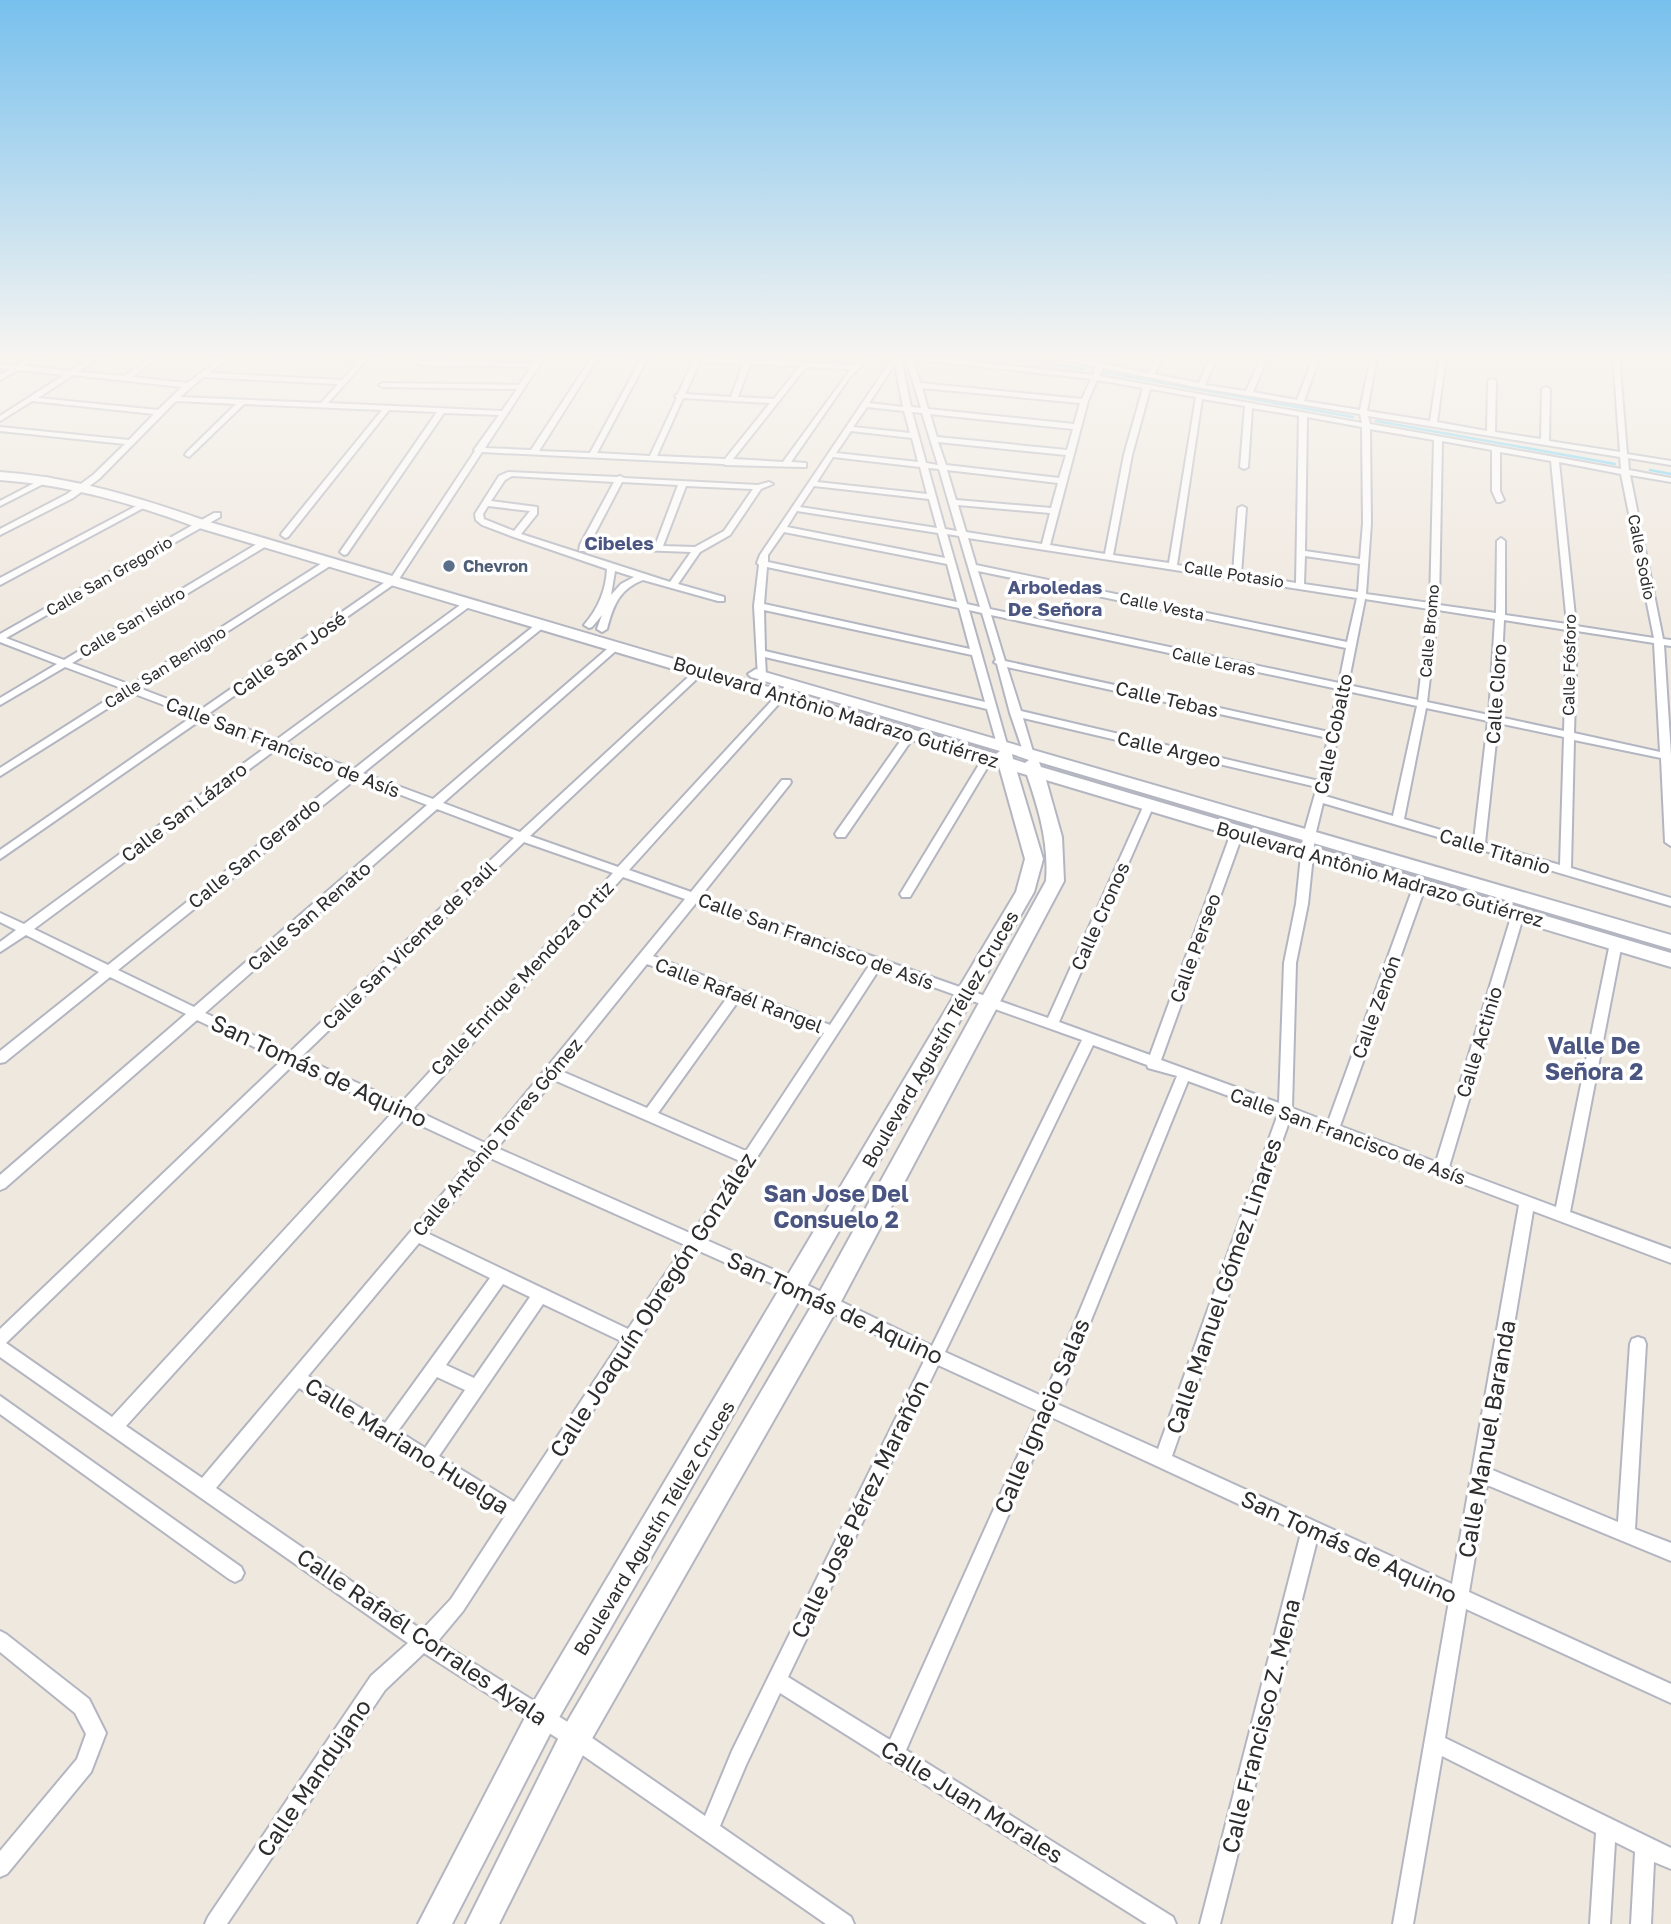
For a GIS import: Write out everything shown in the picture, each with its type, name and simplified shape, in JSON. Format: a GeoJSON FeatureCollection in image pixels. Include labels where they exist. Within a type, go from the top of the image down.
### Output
{"type":"FeatureCollection","features":[{"type":"Feature","properties":{"kind":"street"},"geometry":{"type":"LineString","coordinates":[[0,532],[85,486],[127,446]]}},
{"type":"Feature","properties":{"kind":"street"},"geometry":{"type":"LineString","coordinates":[[189,455],[198,446]]}},
{"type":"Feature","properties":{"kind":"street"},"geometry":{"type":"LineString","coordinates":[[285,535],[357,446]]}},
{"type":"Feature","properties":{"kind":"street"},"geometry":{"type":"LineString","coordinates":[[344,552],[418,446]]}},
{"type":"Feature","properties":{"kind":"street"},"geometry":{"type":"LineString","coordinates":[[398,575],[481,446]]}},
{"type":"Feature","properties":{"kind":"street"},"geometry":{"type":"LineString","coordinates":[[534,452],[538,446]]}},
{"type":"Feature","properties":{"kind":"street"},"geometry":{"type":"LineString","coordinates":[[592,456],[597,446]]}},
{"type":"Feature","properties":{"kind":"street"},"geometry":{"type":"LineString","coordinates":[[652,459],[658,446]]}},
{"type":"Feature","properties":{"kind":"street"},"geometry":{"type":"LineString","coordinates":[[726,463],[739,446]]}},
{"type":"Feature","properties":{"kind":"street"},"geometry":{"type":"LineString","coordinates":[[785,465],[799,446]]}},
{"type":"Feature","properties":{"kind":"street"},"geometry":{"type":"LineString","coordinates":[[761,676],[761,564],[840,446]]}},
{"type":"Feature","properties":{"kind":"street","name":"Boulevard Agustín Téllez Cruces"},"geometry":{"type":"LineString","coordinates":[[482,1924],[575,1738],[827,1303],[1055,881],[1058,865],[1055,845],[1012,759],[992,707],[919,446]]}},
{"type":"Feature","properties":{"kind":"street","name":"Boulevard Agustín Téllez Cruces"},"geometry":{"type":"LineString","coordinates":[[434,1924],[542,1717],[796,1287],[1032,875],[1030,838],[1012,759],[1015,713],[936,446]]}},
{"type":"Feature","properties":{"kind":"street"},"geometry":{"type":"LineString","coordinates":[[999,446],[1069,453]]}},
{"type":"Feature","properties":{"kind":"street"},"geometry":{"type":"LineString","coordinates":[[1045,547],[1071,446]]}},
{"type":"Feature","properties":{"kind":"street"},"geometry":{"type":"LineString","coordinates":[[1109,556],[1131,446]]}},
{"type":"Feature","properties":{"kind":"street"},"geometry":{"type":"LineString","coordinates":[[1173,565],[1192,446]]}},
{"type":"Feature","properties":{"kind":"street"},"geometry":{"type":"LineString","coordinates":[[1244,467],[1246,446]]}},
{"type":"Feature","properties":{"kind":"street"},"geometry":{"type":"LineString","coordinates":[[1300,584],[1303,446]]}},
{"type":"Feature","properties":{"kind":"street","name":"Calle Cobalto"},"geometry":{"type":"LineString","coordinates":[[1285,1113],[1290,963],[1309,844],[1362,594],[1365,562],[1366,446]]}},
{"type":"Feature","properties":{"kind":"street","name":"Calle Bromo"},"geometry":{"type":"LineString","coordinates":[[1398,821],[1422,705],[1434,606],[1438,446]]}},
{"type":"Feature","properties":{"kind":"street"},"geometry":{"type":"LineString","coordinates":[[1477,446],[1671,480]]}},
{"type":"Feature","properties":{"kind":"street"},"geometry":{"type":"LineString","coordinates":[[1563,446],[1671,463]]}},
{"type":"Feature","properties":{"kind":"street","name":"Calle Sodio"},"geometry":{"type":"LineString","coordinates":[[1623,446],[1625,472],[1659,640],[1671,842]]}},
{"type":"Feature","properties":{"kind":"street"},"geometry":{"type":"LineString","coordinates":[[1496,449],[1496,491],[1500,500]]}},
{"type":"Feature","properties":{"kind":"street"},"geometry":{"type":"LineString","coordinates":[[478,450],[803,465]]}},
{"type":"Feature","properties":{"kind":"street"},"geometry":{"type":"LineString","coordinates":[[833,456],[1062,481]]}},
{"type":"Feature","properties":{"kind":"street","name":"Calle Fósforo"},"geometry":{"type":"LineString","coordinates":[[1555,459],[1572,627],[1565,872]]}},
{"type":"Feature","properties":{"kind":"street","name":"Boulevard Antônio Madrazo Gutiérrez"},"geometry":{"type":"LineString","coordinates":[[0,468],[60,471],[96,477],[344,552],[470,602],[699,671],[786,690],[1012,759],[1309,844],[1671,942]]}},
{"type":"Feature","properties":{"kind":"street"},"geometry":{"type":"LineString","coordinates":[[721,599],[640,578],[577,556],[480,520],[479,514],[502,478],[511,474],[758,487],[769,484]]}},
{"type":"Feature","properties":{"kind":"street","name":"Boulevard Antônio Madrazo Gutiérrez"},"geometry":{"type":"LineString","coordinates":[[0,476],[49,479],[85,486],[330,562],[398,575],[596,627],[761,676],[786,690],[910,735],[1012,759],[1148,807],[1237,833],[1309,844],[1420,885],[1671,960]]}},
{"type":"Feature","properties":{"kind":"street"},"geometry":{"type":"LineString","coordinates":[[577,556],[621,478]]}},
{"type":"Feature","properties":{"kind":"street"},"geometry":{"type":"LineString","coordinates":[[0,504],[49,479]]}},
{"type":"Feature","properties":{"kind":"street"},"geometry":{"type":"LineString","coordinates":[[658,548],[683,482]]}},
{"type":"Feature","properties":{"kind":"street"},"geometry":{"type":"LineString","coordinates":[[813,484],[933,497]]}},
{"type":"Feature","properties":{"kind":"street"},"geometry":{"type":"LineString","coordinates":[[671,586],[697,550],[727,533],[758,487]]}},
{"type":"Feature","properties":{"kind":"street"},"geometry":{"type":"LineString","coordinates":[[953,502],[1054,511]]}},
{"type":"Feature","properties":{"kind":"street"},"geometry":{"type":"LineString","coordinates":[[485,503],[534,509],[517,533]]}},
{"type":"Feature","properties":{"kind":"street"},"geometry":{"type":"LineString","coordinates":[[0,582],[145,505]]}},
{"type":"Feature","properties":{"kind":"street"},"geometry":{"type":"LineString","coordinates":[[1237,574],[1242,508]]}},
{"type":"Feature","properties":{"kind":"street","name":"Calle Potasio"},"geometry":{"type":"LineString","coordinates":[[797,509],[1237,574],[1671,643]]}},
{"type":"Feature","properties":{"kind":"street","name":"Calle San Gregorio"},"geometry":{"type":"LineString","coordinates":[[0,639],[217,515]]}},
{"type":"Feature","properties":{"kind":"street"},"geometry":{"type":"LineString","coordinates":[[782,529],[951,562]]}},
{"type":"Feature","properties":{"kind":"street","name":"Calle Cloro"},"geometry":{"type":"LineString","coordinates":[[1479,846],[1496,721],[1502,617],[1500,541]]}},
{"type":"Feature","properties":{"kind":"street","name":"Calle San Isidro"},"geometry":{"type":"LineString","coordinates":[[0,702],[265,543]]}},
{"type":"Feature","properties":{"kind":"street"},"geometry":{"type":"LineString","coordinates":[[584,545],[697,550]]}},
{"type":"Feature","properties":{"kind":"street"},"geometry":{"type":"LineString","coordinates":[[1302,553],[1365,562]]}},
{"type":"Feature","properties":{"kind":"street","name":"Calle San Benigno"},"geometry":{"type":"LineString","coordinates":[[0,773],[330,562]]}},
{"type":"Feature","properties":{"kind":"street","name":"Calle Leras"},"geometry":{"type":"LineString","coordinates":[[761,564],[1666,756]]}},
{"type":"Feature","properties":{"kind":"street"},"geometry":{"type":"LineString","coordinates":[[596,627],[611,567]]}},
{"type":"Feature","properties":{"kind":"street","name":"Calle Vesta"},"geometry":{"type":"LineString","coordinates":[[973,567],[1352,646]]}},
{"type":"Feature","properties":{"kind":"street","name":"Calle San José"},"geometry":{"type":"LineString","coordinates":[[0,855],[398,575]]}},
{"type":"Feature","properties":{"kind":"street"},"geometry":{"type":"LineString","coordinates":[[596,627],[616,591],[628,582],[640,578]]}},
{"type":"Feature","properties":{"kind":"street","name":"Calle San Lázaro"},"geometry":{"type":"LineString","coordinates":[[0,948],[470,602]]}},
{"type":"Feature","properties":{"kind":"street"},"geometry":{"type":"LineString","coordinates":[[759,607],[977,653]]}},
{"type":"Feature","properties":{"kind":"street","name":"Calle San Gerardo"},"geometry":{"type":"LineString","coordinates":[[0,1058],[542,624]]}},
{"type":"Feature","properties":{"kind":"street","name":"Calle San Francisco de Asís"},"geometry":{"type":"LineString","coordinates":[[0,639],[522,837],[1052,1024],[1671,1256]]}},
{"type":"Feature","properties":{"kind":"street","name":"Calle San Renato"},"geometry":{"type":"LineString","coordinates":[[0,1184],[616,646]]}},
{"type":"Feature","properties":{"kind":"street"},"geometry":{"type":"LineString","coordinates":[[760,653],[992,707]]}},
{"type":"Feature","properties":{"kind":"street","name":"Calle Tebas"},"geometry":{"type":"LineString","coordinates":[[999,662],[1334,736]]}},
{"type":"Feature","properties":{"kind":"street","name":"Calle San Vicente de Paúl"},"geometry":{"type":"LineString","coordinates":[[0,1339],[522,837],[699,671]]}},
{"type":"Feature","properties":{"kind":"street","name":"Calle Enrique Mendoza Ortiz"},"geometry":{"type":"LineString","coordinates":[[113,1428],[786,690]]}},
{"type":"Feature","properties":{"kind":"street","name":"Calle Argeo"},"geometry":{"type":"LineString","coordinates":[[1015,713],[1323,785]]}},
{"type":"Feature","properties":{"kind":"street"},"geometry":{"type":"LineString","coordinates":[[841,834],[910,735]]}},
{"type":"Feature","properties":{"kind":"street"},"geometry":{"type":"LineString","coordinates":[[906,894],[1012,759]]}},
{"type":"Feature","properties":{"kind":"street","name":"Calle Antônio Torres Gómez"},"geometry":{"type":"LineString","coordinates":[[204,1489],[552,1073],[786,782]]}},
{"type":"Feature","properties":{"kind":"street","name":"Calle Titanio"},"geometry":{"type":"LineString","coordinates":[[1319,798],[1671,902]]}},
{"type":"Feature","properties":{"kind":"street","name":"Calle Cronos"},"geometry":{"type":"LineString","coordinates":[[1052,1024],[1148,807]]}},
{"type":"Feature","properties":{"kind":"street","name":"Calle Perseo"},"geometry":{"type":"LineString","coordinates":[[1153,1064],[1237,833]]}},
{"type":"Feature","properties":{"kind":"street","name":"Calle Zenón"},"geometry":{"type":"LineString","coordinates":[[1332,1130],[1420,885]]}},
{"type":"Feature","properties":{"kind":"street","name":"Calle Actinio"},"geometry":{"type":"LineString","coordinates":[[1441,1170],[1518,914]]}},
{"type":"Feature","properties":{"kind":"street","name":"San Tomás de Aquino"},"geometry":{"type":"LineString","coordinates":[[0,918],[196,1014],[487,1150],[796,1287],[933,1355],[1163,1458],[1460,1600],[1671,1694]]}},
{"type":"Feature","properties":{"kind":"street"},"geometry":{"type":"LineString","coordinates":[[1562,1215],[1616,943]]}},
{"type":"Feature","properties":{"kind":"street","name":"Calle Rafaél Rangel"},"geometry":{"type":"LineString","coordinates":[[645,958],[735,996],[833,1031]]}},
{"type":"Feature","properties":{"kind":"street","name":"Calle Joaquín Obregón González"},"geometry":{"type":"LineString","coordinates":[[423,1642],[457,1605],[877,963]]}},
{"type":"Feature","properties":{"kind":"street"},"geometry":{"type":"LineString","coordinates":[[650,1114],[735,996]]}},
{"type":"Feature","properties":{"kind":"street","name":"Calle José Pérez Marañón"},"geometry":{"type":"LineString","coordinates":[[709,1829],[739,1758],[1089,1039]]}},
{"type":"Feature","properties":{"kind":"street"},"geometry":{"type":"LineString","coordinates":[[552,1073],[749,1159]]}},
{"type":"Feature","properties":{"kind":"street","name":"Calle Ignacio Salas"},"geometry":{"type":"LineString","coordinates":[[894,1754],[1048,1406],[1184,1075]]}},
{"type":"Feature","properties":{"kind":"street","name":"Calle Manuel Gómez Linares"},"geometry":{"type":"LineString","coordinates":[[1163,1458],[1285,1113]]}},
{"type":"Feature","properties":{"kind":"street","name":"Calle Manuel Baranda"},"geometry":{"type":"LineString","coordinates":[[1404,1924],[1527,1202]]}},
{"type":"Feature","properties":{"kind":"street"},"geometry":{"type":"LineString","coordinates":[[416,1235],[632,1339]]}},
{"type":"Feature","properties":{"kind":"street"},"geometry":{"type":"LineString","coordinates":[[386,1435],[501,1275]]}},
{"type":"Feature","properties":{"kind":"street"},"geometry":{"type":"LineString","coordinates":[[429,1457],[541,1294]]}},
{"type":"Feature","properties":{"kind":"street"},"geometry":{"type":"LineString","coordinates":[[1626,1533],[1638,1344]]}},
{"type":"Feature","properties":{"kind":"street","name":"Calle Rafaél Corrales Ayala"},"geometry":{"type":"LineString","coordinates":[[0,1349],[423,1642],[575,1738],[844,1924]]}},
{"type":"Feature","properties":{"kind":"street"},"geometry":{"type":"LineString","coordinates":[[435,1368],[475,1387]]}},
{"type":"Feature","properties":{"kind":"street","name":"Calle Mariano Huelga"},"geometry":{"type":"LineString","coordinates":[[297,1378],[386,1435],[429,1457],[517,1514]]}},
{"type":"Feature","properties":{"kind":"street"},"geometry":{"type":"LineString","coordinates":[[0,1404],[234,1573]]}},
{"type":"Feature","properties":{"kind":"street"},"geometry":{"type":"LineString","coordinates":[[1480,1475],[1671,1552]]}},
{"type":"Feature","properties":{"kind":"street","name":"Calle Francisco Z. Mena"},"geometry":{"type":"LineString","coordinates":[[1210,1924],[1311,1528]]}},
{"type":"Feature","properties":{"kind":"street"},"geometry":{"type":"LineString","coordinates":[[0,1640],[82,1706],[96,1733],[83,1765],[0,1867]]}},
{"type":"Feature","properties":{"kind":"street","name":"Calle Mandujano"},"geometry":{"type":"LineString","coordinates":[[215,1924],[359,1709],[398,1662],[423,1642]]}},
{"type":"Feature","properties":{"kind":"street","name":"Calle Juan Morales"},"geometry":{"type":"LineString","coordinates":[[778,1681],[1166,1924]]}},
{"type":"Feature","properties":{"kind":"street"},"geometry":{"type":"LineString","coordinates":[[1435,1743],[1671,1859]]}},
{"type":"Feature","properties":{"kind":"street"},"geometry":{"type":"LineString","coordinates":[[1600,1924],[1606,1828]]}},
{"type":"Feature","properties":{"kind":"street"},"geometry":{"type":"LineString","coordinates":[[1640,1924],[1645,1846]]}},
{"type":"Feature","properties":{"kind":"waterway"},"geometry":{"type":"LineString","coordinates":[[1514,446],[1615,464]]}},
{"type":"Feature","properties":{"kind":"waterway"},"geometry":{"type":"LineString","coordinates":[[1650,470],[1671,474]]}},
{"type":"Feature","properties":{"kind":"place","name":"Chevron"},"geometry":{"type":"Point","coordinates":[449,566]}},
{"type":"Feature","properties":{"kind":"district","name":"Cibeles"},"geometry":{"type":"Point","coordinates":[619,543]}},
{"type":"Feature","properties":{"kind":"district","name":"Arboledas De Señora"},"geometry":{"type":"Point","coordinates":[1055,598]}},
{"type":"Feature","properties":{"kind":"district","name":"Valle De Señora 2"},"geometry":{"type":"Point","coordinates":[1594,1059]}},
{"type":"Feature","properties":{"kind":"district","name":"San Jose Del Consuelo 2"},"geometry":{"type":"Point","coordinates":[836,1207]}}]}
